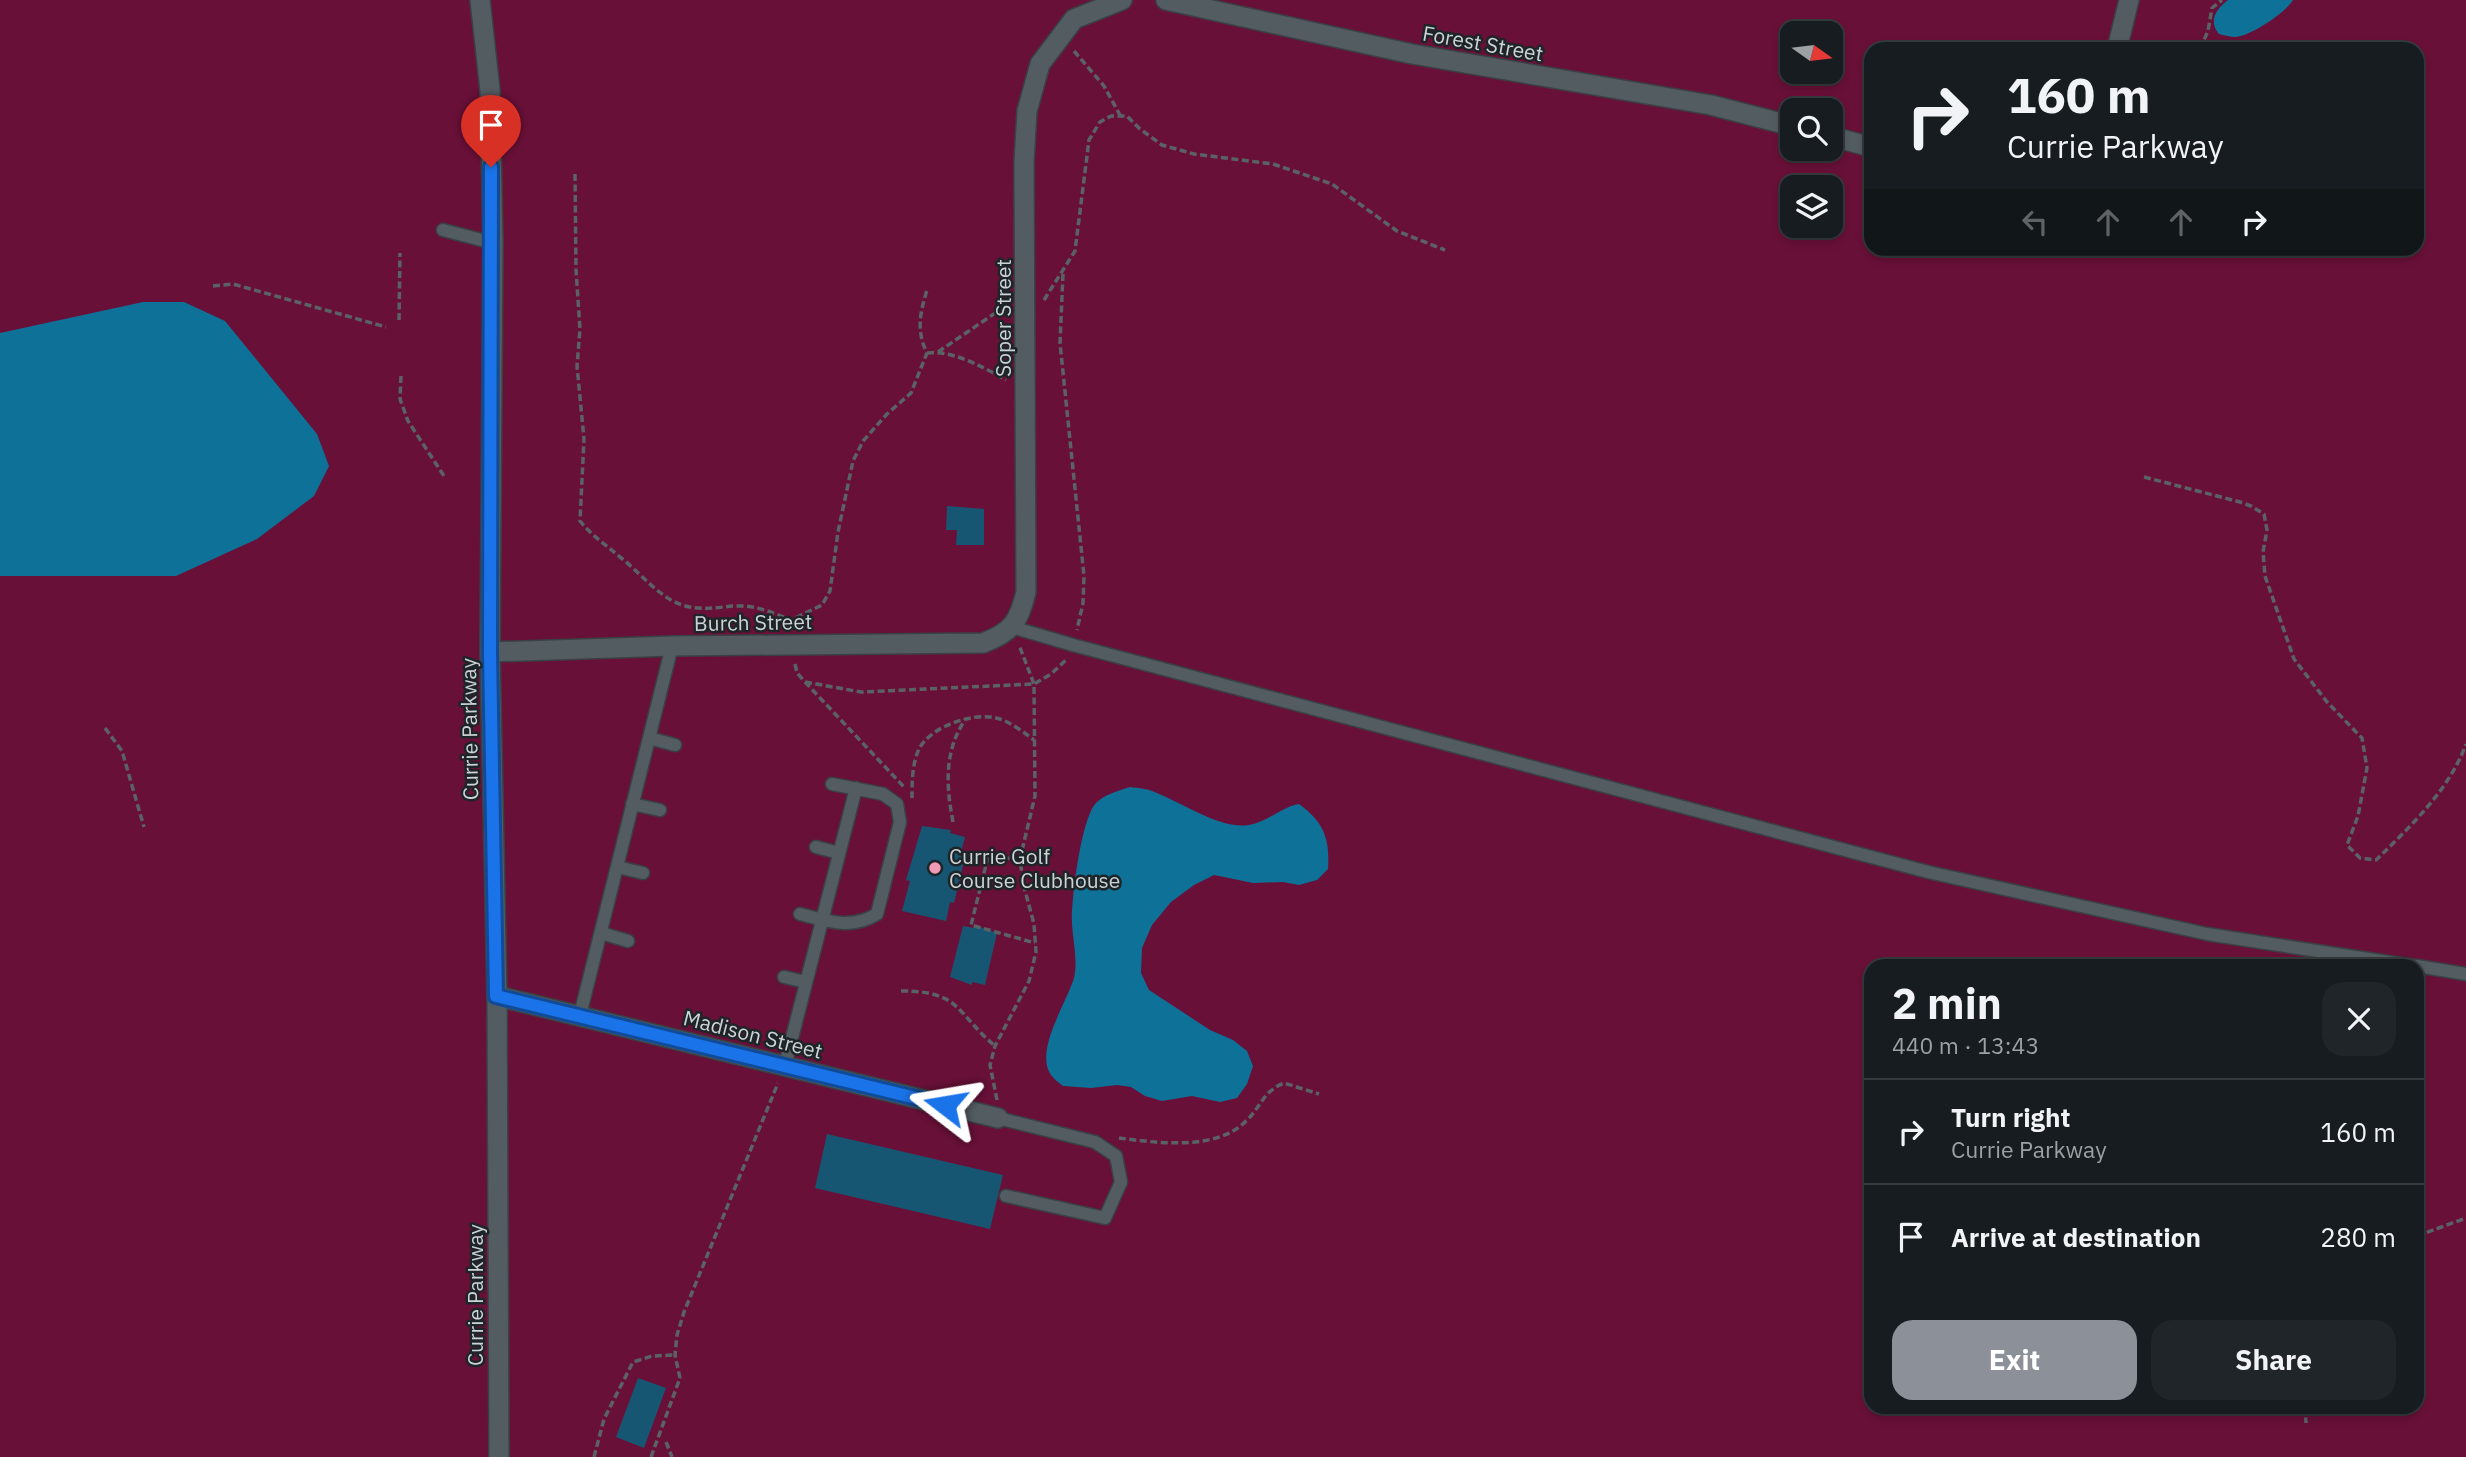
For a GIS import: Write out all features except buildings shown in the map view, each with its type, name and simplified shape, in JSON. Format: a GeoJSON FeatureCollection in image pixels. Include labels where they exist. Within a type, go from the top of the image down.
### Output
{"type":"FeatureCollection","features":[{"type":"Feature","properties":{"kind":"street","name":"Currie Parkway"},"geometry":{"type":"LineString","coordinates":[[480,0],[490,90],[492,243],[490,652],[496,996],[499,1457]]}},
{"type":"Feature","properties":{"kind":"street","name":"Soper Street"},"geometry":{"type":"LineString","coordinates":[[1012,627],[1021,613],[1026,592],[1024,162],[1027,111],[1040,64],[1074,19],[1122,0]]}},
{"type":"Feature","properties":{"kind":"street","name":"Forest Street"},"geometry":{"type":"LineString","coordinates":[[1166,0],[1412,54],[1711,105],[1780,123]]}},
{"type":"Feature","properties":{"kind":"street"},"geometry":{"type":"LineString","coordinates":[[2119,42],[2129,0]]}},
{"type":"Feature","properties":{"kind":"street"},"geometry":{"type":"LineString","coordinates":[[1843,139],[1864,145]]}},
{"type":"Feature","properties":{"kind":"street","name":"Burch Street"},"geometry":{"type":"LineString","coordinates":[[490,652],[672,646],[983,643],[999,637],[1012,627]]}},
{"type":"Feature","properties":{"kind":"street","name":"Madison Street"},"geometry":{"type":"LineString","coordinates":[[496,996],[998,1118]]}},
{"type":"Feature","properties":{"kind":"lane"},"geometry":{"type":"LineString","coordinates":[[443,230],[492,243]]}},
{"type":"Feature","properties":{"kind":"lane"},"geometry":{"type":"LineString","coordinates":[[1012,627],[1928,872],[2207,934],[2370,959]]}},
{"type":"Feature","properties":{"kind":"lane"},"geometry":{"type":"LineString","coordinates":[[580,1015],[672,646]]}},
{"type":"Feature","properties":{"kind":"lane"},"geometry":{"type":"LineString","coordinates":[[649,738],[675,745]]}},
{"type":"Feature","properties":{"kind":"lane"},"geometry":{"type":"LineString","coordinates":[[800,914],[845,924],[863,923],[877,914],[900,822],[897,804],[883,794],[832,784]]}},
{"type":"Feature","properties":{"kind":"lane"},"geometry":{"type":"LineString","coordinates":[[785,1065],[856,788]]}},
{"type":"Feature","properties":{"kind":"lane"},"geometry":{"type":"LineString","coordinates":[[632,804],[660,810]]}},
{"type":"Feature","properties":{"kind":"lane"},"geometry":{"type":"LineString","coordinates":[[816,847],[839,852]]}},
{"type":"Feature","properties":{"kind":"lane"},"geometry":{"type":"LineString","coordinates":[[617,867],[643,873]]}},
{"type":"Feature","properties":{"kind":"lane"},"geometry":{"type":"LineString","coordinates":[[601,933],[628,940]]}},
{"type":"Feature","properties":{"kind":"lane"},"geometry":{"type":"LineString","coordinates":[[2424,967],[2466,974]]}},
{"type":"Feature","properties":{"kind":"lane"},"geometry":{"type":"LineString","coordinates":[[784,977],[806,982]]}},
{"type":"Feature","properties":{"kind":"lane"},"geometry":{"type":"LineString","coordinates":[[998,1118],[1095,1142],[1116,1156],[1121,1182],[1105,1218],[1006,1196]]}},
{"type":"Feature","properties":{"kind":"path"},"geometry":{"type":"LineString","coordinates":[[2203,42],[2212,8],[2222,0]]}},
{"type":"Feature","properties":{"kind":"path"},"geometry":{"type":"LineString","coordinates":[[1059,38],[1078,54],[1104,86],[1121,116]]}},
{"type":"Feature","properties":{"kind":"path"},"geometry":{"type":"LineString","coordinates":[[1026,324],[1063,274],[1075,251],[1089,139],[1100,122],[1111,116],[1127,116],[1140,130],[1162,145],[1194,154],[1273,164],[1332,184],[1397,231],[1445,250]]}},
{"type":"Feature","properties":{"kind":"path"},"geometry":{"type":"LineString","coordinates":[[575,174],[580,329],[577,366],[584,439],[580,521],[594,538],[618,554],[664,596],[687,607],[708,609],[745,606],[791,620],[822,604],[831,591],[838,532],[853,461],[863,442],[887,414],[911,393],[927,353]]}},
{"type":"Feature","properties":{"kind":"path"},"geometry":{"type":"LineString","coordinates":[[399,320],[400,253]]}},
{"type":"Feature","properties":{"kind":"path"},"geometry":{"type":"LineString","coordinates":[[805,682],[860,692],[1034,684],[1051,674],[1069,657],[1083,603],[1084,576],[1060,343],[1063,274]]}},
{"type":"Feature","properties":{"kind":"path"},"geometry":{"type":"LineString","coordinates":[[213,286],[233,284],[386,327]]}},
{"type":"Feature","properties":{"kind":"path"},"geometry":{"type":"LineString","coordinates":[[926,290],[920,316],[919,339],[927,353]]}},
{"type":"Feature","properties":{"kind":"path"},"geometry":{"type":"LineString","coordinates":[[938,352],[1026,291]]}},
{"type":"Feature","properties":{"kind":"path"},"geometry":{"type":"LineString","coordinates":[[927,353],[938,352],[974,365],[1026,392]]}},
{"type":"Feature","properties":{"kind":"path"},"geometry":{"type":"LineString","coordinates":[[401,376],[400,399],[408,421],[444,476]]}},
{"type":"Feature","properties":{"kind":"path"},"geometry":{"type":"LineString","coordinates":[[2144,477],[2240,502],[2264,514],[2267,530],[2263,552],[2265,576],[2294,659],[2326,702],[2362,738],[2367,768],[2358,816],[2347,845],[2360,858],[2376,860],[2396,841],[2441,790],[2466,744]]}},
{"type":"Feature","properties":{"kind":"path"},"geometry":{"type":"LineString","coordinates":[[791,620],[791,644],[797,673],[902,783],[911,800],[917,751],[927,736],[942,726],[977,717],[996,718],[1034,740]]}},
{"type":"Feature","properties":{"kind":"path"},"geometry":{"type":"LineString","coordinates":[[998,1118],[997,1092],[990,1065],[995,1046],[1029,981],[1036,952],[1034,924],[1023,883],[1020,859],[1035,796],[1034,684],[1012,627]]}},
{"type":"Feature","properties":{"kind":"path"},"geometry":{"type":"LineString","coordinates":[[953,822],[949,800],[949,754],[955,734],[965,720]]}},
{"type":"Feature","properties":{"kind":"path"},"geometry":{"type":"LineString","coordinates":[[105,728],[121,751],[144,827]]}},
{"type":"Feature","properties":{"kind":"path"},"geometry":{"type":"LineString","coordinates":[[1020,859],[988,857],[971,925],[1035,943]]}},
{"type":"Feature","properties":{"kind":"path"},"geometry":{"type":"LineString","coordinates":[[901,991],[926,991],[945,996],[995,1046]]}},
{"type":"Feature","properties":{"kind":"path"},"geometry":{"type":"LineString","coordinates":[[650,1457],[680,1378],[675,1356],[677,1335],[684,1312],[785,1065]]}},
{"type":"Feature","properties":{"kind":"path"},"geometry":{"type":"LineString","coordinates":[[1112,1136],[1164,1144],[1213,1139],[1236,1132],[1270,1089],[1284,1083],[1319,1094]]}},
{"type":"Feature","properties":{"kind":"path"},"geometry":{"type":"LineString","coordinates":[[997,1092],[1005,1099]]}},
{"type":"Feature","properties":{"kind":"path"},"geometry":{"type":"LineString","coordinates":[[2424,1233],[2466,1218]]}},
{"type":"Feature","properties":{"kind":"path"},"geometry":{"type":"LineString","coordinates":[[594,1457],[604,1419],[633,1362],[652,1356],[675,1356]]}},
{"type":"Feature","properties":{"kind":"path"},"geometry":{"type":"LineString","coordinates":[[2305,1414],[2306,1423]]}},
{"type":"Feature","properties":{"kind":"path"},"geometry":{"type":"LineString","coordinates":[[666,1442],[672,1457]]}},
{"type":"Feature","properties":{"kind":"shaded area"},"geometry":{"type":"Polygon","coordinates":[[[0,0],[2466,0],[2466,1457],[0,1457],[0,0]]]}},
{"type":"Feature","properties":{"kind":"water"},"geometry":{"type":"Polygon","coordinates":[[[2228,0],[2293,0],[2268,23],[2236,37],[2219,34],[2214,24],[2217,11],[2228,0]]]}},
{"type":"Feature","properties":{"kind":"water"},"geometry":{"type":"Polygon","coordinates":[[[143,302],[184,302],[225,321],[317,434],[329,466],[314,496],[257,539],[176,576],[0,576],[0,333],[143,302]]]}},
{"type":"Feature","properties":{"kind":"water"},"geometry":{"type":"Polygon","coordinates":[[[1130,787],[1154,792],[1227,824],[1249,825],[1299,804],[1324,832],[1328,849],[1328,869],[1317,880],[1299,885],[1283,882],[1253,883],[1214,875],[1194,885],[1171,902],[1152,925],[1142,948],[1141,973],[1149,990],[1247,1051],[1253,1066],[1247,1084],[1237,1098],[1220,1102],[1192,1096],[1162,1101],[1145,1096],[1131,1087],[1063,1086],[1051,1075],[1047,1065],[1046,1053],[1053,1027],[1074,978],[1073,898],[1086,825],[1096,803],[1112,793],[1130,787]]]}},
{"type":"Feature","properties":{"kind":"place","name":"Currie Golf Course Clubhouse"},"geometry":{"type":"Point","coordinates":[935,868]}},
{"type":"Feature","properties":{"kind":"route"},"geometry":{"type":"LineString","coordinates":[[491,167],[490,652],[496,996],[945,1105]]}}]}
